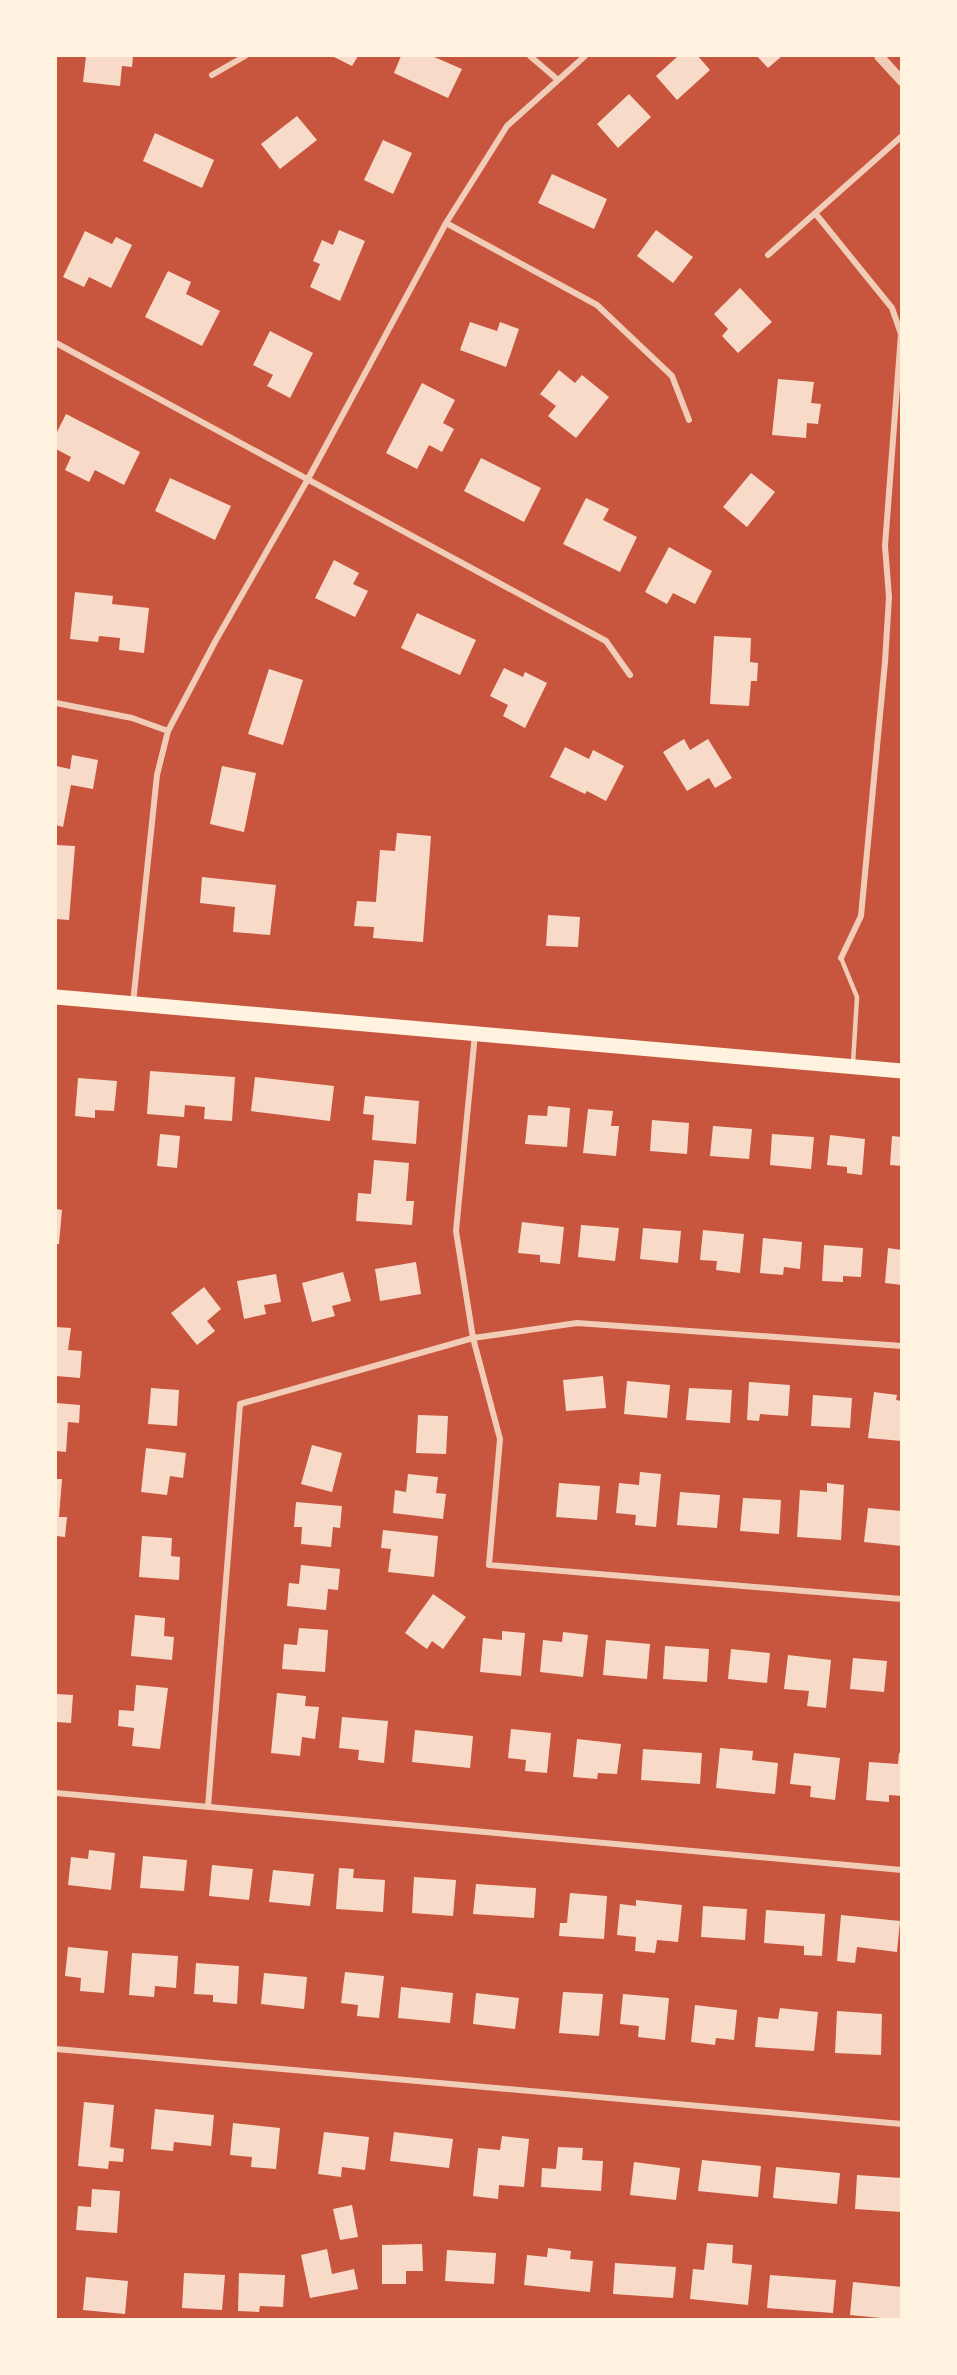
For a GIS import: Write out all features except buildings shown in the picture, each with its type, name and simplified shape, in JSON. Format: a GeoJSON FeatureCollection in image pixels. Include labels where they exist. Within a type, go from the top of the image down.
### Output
{"type":"FeatureCollection","features":[{"type":"Feature","properties":{"kind":"main road"},"geometry":{"type":"LineString","coordinates":[[56,997],[902,1071]]}},
{"type":"Feature","properties":{"kind":"street"},"geometry":{"type":"LineString","coordinates":[[212,75],[245,56]]}},
{"type":"Feature","properties":{"kind":"street"},"geometry":{"type":"LineString","coordinates":[[530,56],[558,80]]}},
{"type":"Feature","properties":{"kind":"street"},"geometry":{"type":"LineString","coordinates":[[133,1004],[157,775],[168,731],[216,640],[308,479],[446,223],[507,126],[585,56]]}},
{"type":"Feature","properties":{"kind":"street"},"geometry":{"type":"LineString","coordinates":[[879,56],[902,81]]}},
{"type":"Feature","properties":{"kind":"street"},"geometry":{"type":"LineString","coordinates":[[768,255],[902,136]]}},
{"type":"Feature","properties":{"kind":"street"},"geometry":{"type":"LineString","coordinates":[[816,213],[892,308],[901,334],[885,546],[889,597],[885,662],[861,916],[840,958]]}},
{"type":"Feature","properties":{"kind":"street"},"geometry":{"type":"LineString","coordinates":[[446,223],[597,305],[672,376],[689,420]]}},
{"type":"Feature","properties":{"kind":"street"},"geometry":{"type":"LineString","coordinates":[[56,343],[606,641],[630,675]]}},
{"type":"Feature","properties":{"kind":"street"},"geometry":{"type":"LineString","coordinates":[[56,703],[132,718],[168,731]]}},
{"type":"Feature","properties":{"kind":"street"},"geometry":{"type":"LineString","coordinates":[[475,1034],[456,1231],[473,1338],[500,1439],[489,1565],[902,1599]]}},
{"type":"Feature","properties":{"kind":"street"},"geometry":{"type":"LineString","coordinates":[[208,1807],[240,1404],[473,1338],[577,1323],[902,1346]]}},
{"type":"Feature","properties":{"kind":"street"},"geometry":{"type":"LineString","coordinates":[[56,1793],[902,1870]]}},
{"type":"Feature","properties":{"kind":"street"},"geometry":{"type":"LineString","coordinates":[[56,2049],[902,2124]]}},
{"type":"Feature","properties":{"kind":"lane"},"geometry":{"type":"LineString","coordinates":[[840,958],[857,997],[852,1067]]}}]}
